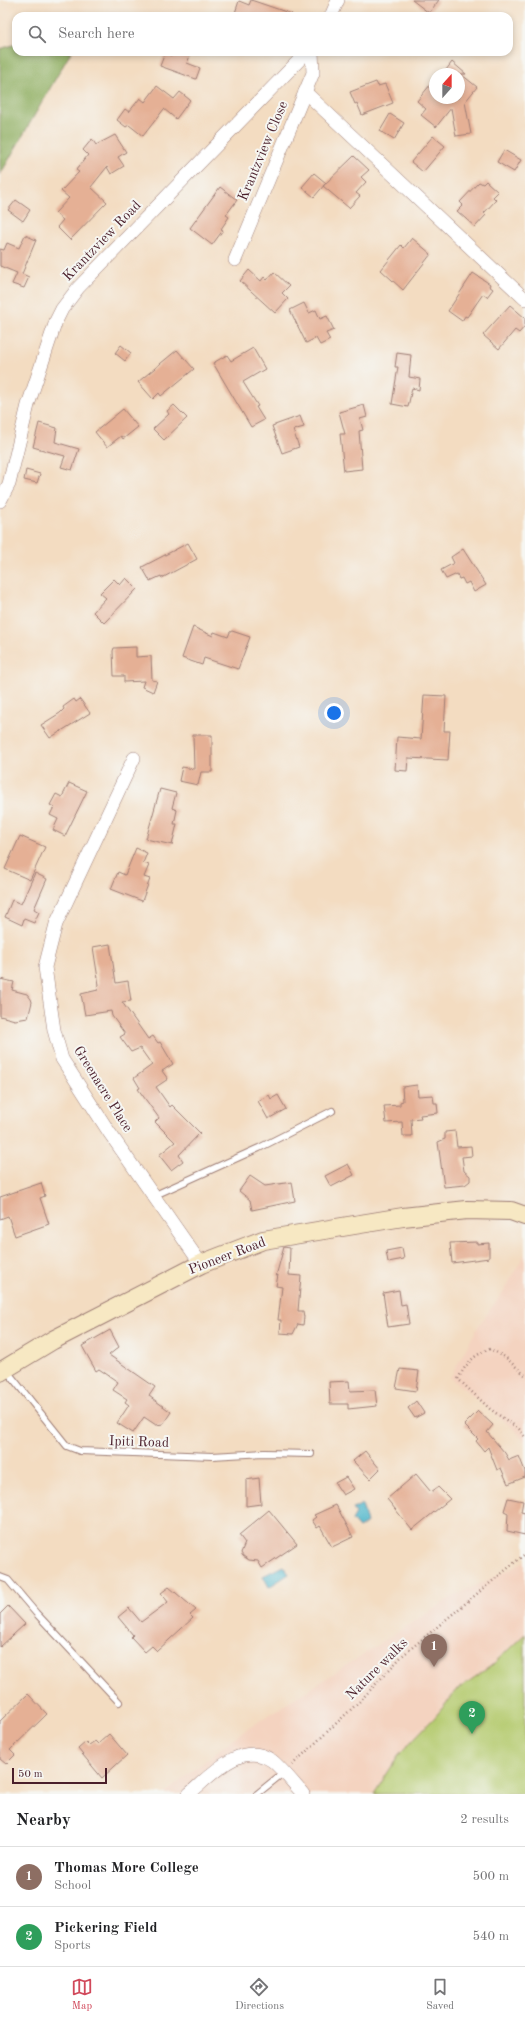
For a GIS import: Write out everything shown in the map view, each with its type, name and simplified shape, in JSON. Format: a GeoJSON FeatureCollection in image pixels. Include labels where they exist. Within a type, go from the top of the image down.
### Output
{"type":"FeatureCollection","features":[{"type":"Feature","properties":{"kind":"main road","name":"Pioneer Road"},"geometry":{"type":"LineString","coordinates":[[2,1370],[53,1340],[201,1264],[263,1240],[387,1220],[467,1210],[511,1211],[525,1216]]}},
{"type":"Feature","properties":{"kind":"street"},"geometry":{"type":"LineString","coordinates":[[332,12],[338,0]]}},
{"type":"Feature","properties":{"kind":"street","name":"Krantzview Road"},"geometry":{"type":"LineString","coordinates":[[0,500],[9,484],[28,405],[56,321],[62,309],[78,288],[303,56]]}},
{"type":"Feature","properties":{"kind":"street","name":"Krantzview Close"},"geometry":{"type":"LineString","coordinates":[[235,260],[313,73],[312,56]]}},
{"type":"Feature","properties":{"kind":"street"},"geometry":{"type":"LineString","coordinates":[[305,92],[525,299]]}},
{"type":"Feature","properties":{"kind":"street","name":"Greenacre Place"},"geometry":{"type":"LineString","coordinates":[[134,758],[56,924],[45,967],[54,1030],[62,1059],[153,1196],[201,1264]]}},
{"type":"Feature","properties":{"kind":"street"},"geometry":{"type":"LineString","coordinates":[[189,1794],[230,1761],[244,1755],[255,1753],[272,1760],[303,1794]]}},
{"type":"Feature","properties":{"kind":"lane"},"geometry":{"type":"LineString","coordinates":[[153,1196],[259,1148],[332,1111]]}},
{"type":"Feature","properties":{"kind":"lane","name":"Ipiti Road"},"geometry":{"type":"LineString","coordinates":[[2,1370],[67,1446],[80,1451],[212,1456],[264,1453],[310,1454]]}},
{"type":"Feature","properties":{"kind":"lane"},"geometry":{"type":"LineString","coordinates":[[0,1577],[8,1580],[36,1613],[119,1702]]}},
{"type":"Feature","properties":{"kind":"lane"},"geometry":{"type":"LineString","coordinates":[[257,1794],[283,1773]]}},
{"type":"Feature","properties":{"kind":"path"},"geometry":{"type":"LineString","coordinates":[[525,1375],[505,1357],[490,1349],[476,1354],[464,1366],[458,1379],[490,1409],[514,1426],[525,1437]]}},
{"type":"Feature","properties":{"kind":"path","name":"Nature walks"},"geometry":{"type":"LineString","coordinates":[[283,1773],[359,1702],[402,1656],[525,1554]]}},
{"type":"Feature","properties":{"kind":"shaded area"},"geometry":{"type":"Polygon","coordinates":[[[525,1254],[525,1442],[516,1431],[450,1378],[479,1325],[503,1292],[525,1254]]]}},
{"type":"Feature","properties":{"kind":"shaded area"},"geometry":{"type":"Polygon","coordinates":[[[525,1562],[525,1794],[164,1794],[235,1737],[452,1597],[525,1562]]]}},
{"type":"Feature","properties":{"kind":"green space"},"geometry":{"type":"Polygon","coordinates":[[[12,45],[12,56],[69,56],[0,175],[0,49],[12,45]]]}},
{"type":"Feature","properties":{"kind":"green space"},"geometry":{"type":"Polygon","coordinates":[[[525,1634],[525,1794],[374,1794],[401,1752],[435,1717],[458,1689],[491,1666],[525,1634]]]}},
{"type":"Feature","properties":{"kind":"water"},"geometry":{"type":"Polygon","coordinates":[[[362,1504],[367,1523],[359,1528],[352,1520],[356,1513],[353,1509],[362,1504]]]}},
{"type":"Feature","properties":{"kind":"water"},"geometry":{"type":"Polygon","coordinates":[[[283,1566],[289,1574],[269,1587],[263,1576],[283,1566]]]}},
{"type":"Feature","properties":{"kind":"building"},"geometry":{"type":"Polygon","coordinates":[[[251,0],[286,12],[235,12],[239,1],[249,5],[251,0]]]}},
{"type":"Feature","properties":{"kind":"building"},"geometry":{"type":"Polygon","coordinates":[[[412,0],[439,0],[430,12],[412,0]]]}},
{"type":"Feature","properties":{"kind":"building"},"geometry":{"type":"Polygon","coordinates":[[[164,56],[190,56],[187,63],[200,68],[196,79],[160,66],[164,56]]]}},
{"type":"Feature","properties":{"kind":"building"},"geometry":{"type":"Polygon","coordinates":[[[452,62],[459,68],[448,68],[452,62]]]}},
{"type":"Feature","properties":{"kind":"building"},"geometry":{"type":"Polygon","coordinates":[[[465,77],[477,87],[465,102],[465,77]]]}},
{"type":"Feature","properties":{"kind":"building"},"geometry":{"type":"Polygon","coordinates":[[[376,82],[378,86],[385,84],[393,103],[362,115],[350,92],[376,82]]]}},
{"type":"Feature","properties":{"kind":"building"},"geometry":{"type":"Polygon","coordinates":[[[157,86],[174,99],[180,92],[190,100],[176,119],[164,109],[143,136],[129,125],[126,127],[117,120],[125,109],[129,112],[140,98],[145,102],[157,86]]]}},
{"type":"Feature","properties":{"kind":"building"},"geometry":{"type":"Polygon","coordinates":[[[429,86],[429,104],[465,104],[465,102],[471,134],[456,136],[451,108],[436,127],[421,115],[426,109],[417,101],[429,86]]]}},
{"type":"Feature","properties":{"kind":"building"},"geometry":{"type":"Polygon","coordinates":[[[390,114],[404,123],[394,140],[380,131],[390,114]]]}},
{"type":"Feature","properties":{"kind":"building"},"geometry":{"type":"Polygon","coordinates":[[[115,135],[126,152],[118,157],[124,166],[111,174],[107,167],[91,187],[107,202],[70,240],[57,227],[63,220],[55,213],[69,198],[61,191],[79,172],[76,170],[88,155],[83,150],[92,139],[96,145],[115,135]]]}},
{"type":"Feature","properties":{"kind":"building"},"geometry":{"type":"Polygon","coordinates":[[[433,136],[445,146],[423,172],[411,162],[433,136]]]}},
{"type":"Feature","properties":{"kind":"building"},"geometry":{"type":"Polygon","coordinates":[[[504,150],[521,160],[514,172],[497,162],[504,150]]]}},
{"type":"Feature","properties":{"kind":"building"},"geometry":{"type":"Polygon","coordinates":[[[354,156],[369,170],[361,177],[366,182],[356,193],[360,196],[349,208],[323,186],[354,156]]]}},
{"type":"Feature","properties":{"kind":"building"},"geometry":{"type":"Polygon","coordinates":[[[314,173],[326,183],[314,197],[302,187],[314,173]]]}},
{"type":"Feature","properties":{"kind":"building"},"geometry":{"type":"Polygon","coordinates":[[[486,181],[498,192],[493,197],[496,200],[484,213],[486,215],[475,227],[457,211],[463,205],[460,202],[479,182],[483,184],[486,181]]]}},
{"type":"Feature","properties":{"kind":"building"},"geometry":{"type":"Polygon","coordinates":[[[220,187],[237,200],[226,215],[229,217],[221,229],[223,230],[212,245],[190,228],[220,187]]]}},
{"type":"Feature","properties":{"kind":"building"},"geometry":{"type":"Polygon","coordinates":[[[16,200],[30,210],[23,221],[8,210],[16,200]]]}},
{"type":"Feature","properties":{"kind":"building"},"geometry":{"type":"Polygon","coordinates":[[[25,235],[36,240],[22,274],[29,277],[24,288],[12,284],[17,273],[0,266],[0,249],[4,250],[7,243],[19,248],[25,235]]]}},
{"type":"Feature","properties":{"kind":"building"},"geometry":{"type":"Polygon","coordinates":[[[412,238],[431,254],[403,290],[381,270],[401,245],[404,248],[412,238]]]}},
{"type":"Feature","properties":{"kind":"building"},"geometry":{"type":"Polygon","coordinates":[[[249,270],[261,281],[264,277],[267,280],[274,272],[289,286],[282,293],[288,299],[275,313],[240,281],[249,270]]]}},
{"type":"Feature","properties":{"kind":"building"},"geometry":{"type":"Polygon","coordinates":[[[473,273],[490,284],[489,286],[493,289],[487,297],[483,294],[467,317],[465,316],[462,321],[448,311],[473,273]]]}},
{"type":"Feature","properties":{"kind":"building"},"geometry":{"type":"Polygon","coordinates":[[[304,303],[309,313],[316,310],[320,319],[327,316],[334,330],[326,333],[330,340],[320,345],[316,338],[306,343],[290,310],[304,303]]]}},
{"type":"Feature","properties":{"kind":"building"},"geometry":{"type":"Polygon","coordinates":[[[510,305],[525,318],[525,326],[519,333],[515,330],[499,349],[483,335],[510,305]]]}},
{"type":"Feature","properties":{"kind":"building"},"geometry":{"type":"Polygon","coordinates":[[[121,345],[131,353],[125,361],[115,353],[121,345]]]}},
{"type":"Feature","properties":{"kind":"building"},"geometry":{"type":"Polygon","coordinates":[[[253,348],[265,369],[243,382],[258,406],[256,407],[264,420],[251,427],[213,363],[227,355],[231,361],[253,348]]]}},
{"type":"Feature","properties":{"kind":"building"},"geometry":{"type":"Polygon","coordinates":[[[177,350],[194,369],[161,396],[159,393],[153,399],[138,382],[177,350]]]}},
{"type":"Feature","properties":{"kind":"building"},"geometry":{"type":"Polygon","coordinates":[[[397,353],[411,355],[409,377],[420,379],[419,390],[412,388],[408,407],[392,404],[398,367],[395,367],[397,353]]]}},
{"type":"Feature","properties":{"kind":"building"},"geometry":{"type":"Polygon","coordinates":[[[174,405],[187,418],[164,440],[153,429],[169,414],[167,411],[174,405]]]}},
{"type":"Feature","properties":{"kind":"building"},"geometry":{"type":"Polygon","coordinates":[[[364,405],[367,417],[360,419],[363,430],[359,431],[362,469],[344,471],[340,434],[345,434],[339,412],[364,405]]]}},
{"type":"Feature","properties":{"kind":"building"},"geometry":{"type":"Polygon","coordinates":[[[123,409],[138,427],[123,439],[121,436],[107,447],[95,432],[123,409]]]}},
{"type":"Feature","properties":{"kind":"building"},"geometry":{"type":"Polygon","coordinates":[[[300,416],[304,427],[293,430],[299,447],[282,453],[272,426],[300,416]]]}},
{"type":"Feature","properties":{"kind":"building"},"geometry":{"type":"Polygon","coordinates":[[[39,423],[57,428],[55,442],[79,449],[72,470],[61,467],[65,456],[33,447],[39,423]]]}},
{"type":"Feature","properties":{"kind":"building"},"geometry":{"type":"Polygon","coordinates":[[[26,470],[40,474],[37,483],[24,480],[26,470]]]}},
{"type":"Feature","properties":{"kind":"building"},"geometry":{"type":"Polygon","coordinates":[[[188,543],[197,559],[162,578],[161,576],[150,581],[142,567],[188,543]]]}},
{"type":"Feature","properties":{"kind":"building"},"geometry":{"type":"Polygon","coordinates":[[[463,549],[486,585],[474,592],[469,582],[465,584],[462,578],[459,579],[457,574],[446,579],[441,570],[454,563],[451,557],[463,549]]]}},
{"type":"Feature","properties":{"kind":"building"},"geometry":{"type":"Polygon","coordinates":[[[126,578],[137,589],[104,623],[93,612],[106,598],[100,593],[114,579],[120,585],[126,578]]]}},
{"type":"Feature","properties":{"kind":"building"},"geometry":{"type":"Polygon","coordinates":[[[193,627],[213,636],[214,632],[228,637],[232,631],[250,637],[238,669],[204,658],[202,665],[182,658],[193,627]]]}},
{"type":"Feature","properties":{"kind":"building"},"geometry":{"type":"Polygon","coordinates":[[[136,647],[136,657],[151,656],[152,680],[157,681],[153,692],[142,687],[144,681],[124,682],[124,676],[114,676],[114,648],[136,647]]]}},
{"type":"Feature","properties":{"kind":"building"},"geometry":{"type":"Polygon","coordinates":[[[424,695],[446,696],[444,731],[450,731],[448,760],[408,758],[407,771],[395,770],[397,737],[421,739],[424,695]]]}},
{"type":"Feature","properties":{"kind":"building"},"geometry":{"type":"Polygon","coordinates":[[[74,699],[76,702],[80,699],[90,713],[50,738],[41,725],[60,713],[64,709],[63,707],[74,699]]]}},
{"type":"Feature","properties":{"kind":"building"},"geometry":{"type":"Polygon","coordinates":[[[193,735],[212,735],[212,772],[201,772],[198,785],[179,781],[182,767],[194,769],[193,735]]]}},
{"type":"Feature","properties":{"kind":"building"},"geometry":{"type":"Polygon","coordinates":[[[69,783],[87,791],[65,836],[53,830],[58,819],[50,815],[54,807],[50,805],[56,794],[62,797],[69,783]]]}},
{"type":"Feature","properties":{"kind":"building"},"geometry":{"type":"Polygon","coordinates":[[[160,789],[176,793],[172,808],[177,810],[174,824],[177,824],[172,845],[146,839],[160,789]]]}},
{"type":"Feature","properties":{"kind":"building"},"geometry":{"type":"Polygon","coordinates":[[[20,836],[45,847],[30,880],[5,869],[20,836]]]}},
{"type":"Feature","properties":{"kind":"building"},"geometry":{"type":"Polygon","coordinates":[[[136,848],[147,853],[143,863],[149,865],[144,877],[150,879],[142,901],[111,889],[118,872],[125,875],[136,848]]]}},
{"type":"Feature","properties":{"kind":"building"},"geometry":{"type":"Polygon","coordinates":[[[35,873],[47,879],[34,909],[39,912],[34,923],[24,919],[22,925],[5,917],[12,900],[21,904],[35,873]]]}},
{"type":"Feature","properties":{"kind":"building"},"geometry":{"type":"Polygon","coordinates":[[[110,944],[116,983],[128,981],[131,1001],[122,1002],[148,1039],[153,1036],[158,1043],[160,1042],[173,1064],[162,1071],[168,1079],[156,1087],[170,1107],[172,1105],[200,1133],[179,1155],[183,1161],[171,1170],[159,1155],[175,1142],[155,1122],[159,1118],[138,1089],[140,1088],[134,1078],[152,1065],[140,1048],[131,1052],[120,1037],[125,1034],[112,1016],[111,1011],[85,1015],[81,994],[98,990],[97,986],[99,985],[93,947],[110,944]]]}},
{"type":"Feature","properties":{"kind":"building"},"geometry":{"type":"Polygon","coordinates":[[[0,979],[14,982],[12,990],[27,994],[31,999],[32,1002],[28,1018],[15,1020],[0,1016],[0,979]]]}},
{"type":"Feature","properties":{"kind":"building"},"geometry":{"type":"Polygon","coordinates":[[[417,1085],[418,1096],[433,1095],[434,1103],[437,1103],[438,1113],[420,1115],[421,1118],[411,1119],[412,1136],[403,1136],[402,1122],[386,1123],[384,1106],[400,1105],[400,1102],[403,1101],[402,1087],[417,1085]]]}},
{"type":"Feature","properties":{"kind":"building"},"geometry":{"type":"Polygon","coordinates":[[[269,1095],[271,1099],[278,1095],[286,1109],[268,1119],[258,1101],[269,1095]]]}},
{"type":"Feature","properties":{"kind":"building"},"geometry":{"type":"Polygon","coordinates":[[[455,1131],[457,1147],[471,1146],[472,1156],[462,1157],[464,1171],[470,1176],[470,1181],[465,1185],[444,1187],[438,1142],[445,1139],[445,1132],[455,1131]]]}},
{"type":"Feature","properties":{"kind":"building"},"geometry":{"type":"Polygon","coordinates":[[[348,1164],[354,1175],[331,1187],[325,1176],[348,1164]]]}},
{"type":"Feature","properties":{"kind":"building"},"geometry":{"type":"Polygon","coordinates":[[[250,1176],[265,1186],[292,1182],[295,1201],[252,1210],[250,1200],[239,1191],[250,1176]]]}},
{"type":"Feature","properties":{"kind":"building"},"geometry":{"type":"Polygon","coordinates":[[[41,1183],[45,1196],[40,1198],[49,1224],[15,1236],[8,1216],[0,1219],[0,1197],[41,1183]]]}},
{"type":"Feature","properties":{"kind":"building"},"geometry":{"type":"Polygon","coordinates":[[[477,1242],[477,1244],[489,1243],[489,1258],[452,1263],[450,1243],[477,1242]]]}},
{"type":"Feature","properties":{"kind":"building"},"geometry":{"type":"Polygon","coordinates":[[[284,1247],[290,1248],[289,1275],[301,1276],[298,1311],[303,1311],[303,1325],[298,1324],[293,1334],[280,1333],[281,1320],[278,1320],[282,1287],[276,1286],[278,1275],[276,1276],[284,1247]]]}},
{"type":"Feature","properties":{"kind":"building"},"geometry":{"type":"Polygon","coordinates":[[[402,1248],[404,1259],[388,1262],[386,1251],[402,1248]]]}},
{"type":"Feature","properties":{"kind":"building"},"geometry":{"type":"Polygon","coordinates":[[[399,1290],[401,1305],[406,1304],[409,1324],[388,1327],[383,1293],[399,1290]]]}},
{"type":"Feature","properties":{"kind":"building"},"geometry":{"type":"Polygon","coordinates":[[[110,1330],[119,1347],[109,1355],[155,1387],[149,1396],[171,1412],[163,1424],[156,1425],[144,1417],[133,1433],[117,1423],[129,1405],[125,1402],[127,1399],[113,1390],[118,1382],[99,1369],[96,1371],[82,1346],[110,1330]]]}},
{"type":"Feature","properties":{"kind":"building"},"geometry":{"type":"Polygon","coordinates":[[[400,1369],[419,1371],[416,1391],[396,1388],[400,1369]]]}},
{"type":"Feature","properties":{"kind":"building"},"geometry":{"type":"Polygon","coordinates":[[[349,1381],[350,1391],[375,1390],[377,1406],[348,1409],[348,1404],[330,1404],[329,1382],[349,1381]]]}},
{"type":"Feature","properties":{"kind":"building"},"geometry":{"type":"Polygon","coordinates":[[[416,1401],[424,1413],[415,1418],[408,1408],[416,1401]]]}},
{"type":"Feature","properties":{"kind":"building"},"geometry":{"type":"Polygon","coordinates":[[[478,1411],[493,1425],[487,1432],[509,1460],[519,1456],[525,1471],[525,1477],[508,1484],[501,1468],[497,1470],[488,1447],[484,1451],[476,1441],[478,1439],[464,1425],[478,1411]]]}},
{"type":"Feature","properties":{"kind":"building"},"geometry":{"type":"Polygon","coordinates":[[[365,1451],[380,1469],[370,1479],[353,1461],[365,1451]]]}},
{"type":"Feature","properties":{"kind":"building"},"geometry":{"type":"Polygon","coordinates":[[[416,1474],[431,1492],[438,1487],[450,1499],[412,1530],[387,1499],[416,1474]]]}},
{"type":"Feature","properties":{"kind":"building"},"geometry":{"type":"Polygon","coordinates":[[[346,1477],[354,1489],[343,1495],[335,1483],[346,1477]]]}},
{"type":"Feature","properties":{"kind":"building"},"geometry":{"type":"Polygon","coordinates":[[[259,1478],[261,1504],[246,1506],[246,1480],[259,1478]]]}},
{"type":"Feature","properties":{"kind":"building"},"geometry":{"type":"Polygon","coordinates":[[[508,1498],[523,1501],[521,1512],[525,1513],[525,1535],[507,1531],[508,1513],[504,1511],[508,1498]]]}},
{"type":"Feature","properties":{"kind":"building"},"geometry":{"type":"Polygon","coordinates":[[[336,1505],[353,1537],[332,1547],[320,1526],[317,1528],[312,1520],[316,1517],[314,1515],[336,1505]]]}},
{"type":"Feature","properties":{"kind":"building"},"geometry":{"type":"Polygon","coordinates":[[[269,1510],[297,1544],[262,1568],[258,1561],[249,1560],[243,1556],[241,1553],[245,1543],[239,1535],[269,1510]]]}},
{"type":"Feature","properties":{"kind":"building"},"geometry":{"type":"Polygon","coordinates":[[[169,1587],[196,1610],[190,1615],[193,1618],[157,1651],[152,1646],[145,1652],[131,1637],[133,1635],[118,1617],[129,1608],[141,1622],[168,1602],[161,1593],[169,1587]]]}},
{"type":"Feature","properties":{"kind":"building"},"geometry":{"type":"Polygon","coordinates":[[[8,1606],[25,1624],[0,1647],[0,1614],[8,1606]]]}},
{"type":"Feature","properties":{"kind":"building"},"geometry":{"type":"Polygon","coordinates":[[[28,1694],[47,1714],[10,1750],[15,1755],[6,1764],[0,1759],[0,1721],[28,1694]]]}},
{"type":"Feature","properties":{"kind":"building"},"geometry":{"type":"Polygon","coordinates":[[[109,1734],[127,1755],[102,1778],[78,1749],[86,1742],[89,1745],[95,1741],[98,1744],[109,1734]]]}},
{"type":"Feature","properties":{"kind":"place","name":"Thomas More College"},"geometry":{"type":"Point","coordinates":[434,1667]}},
{"type":"Feature","properties":{"kind":"place","name":"Pickering Field"},"geometry":{"type":"Point","coordinates":[472,1734]}}]}
